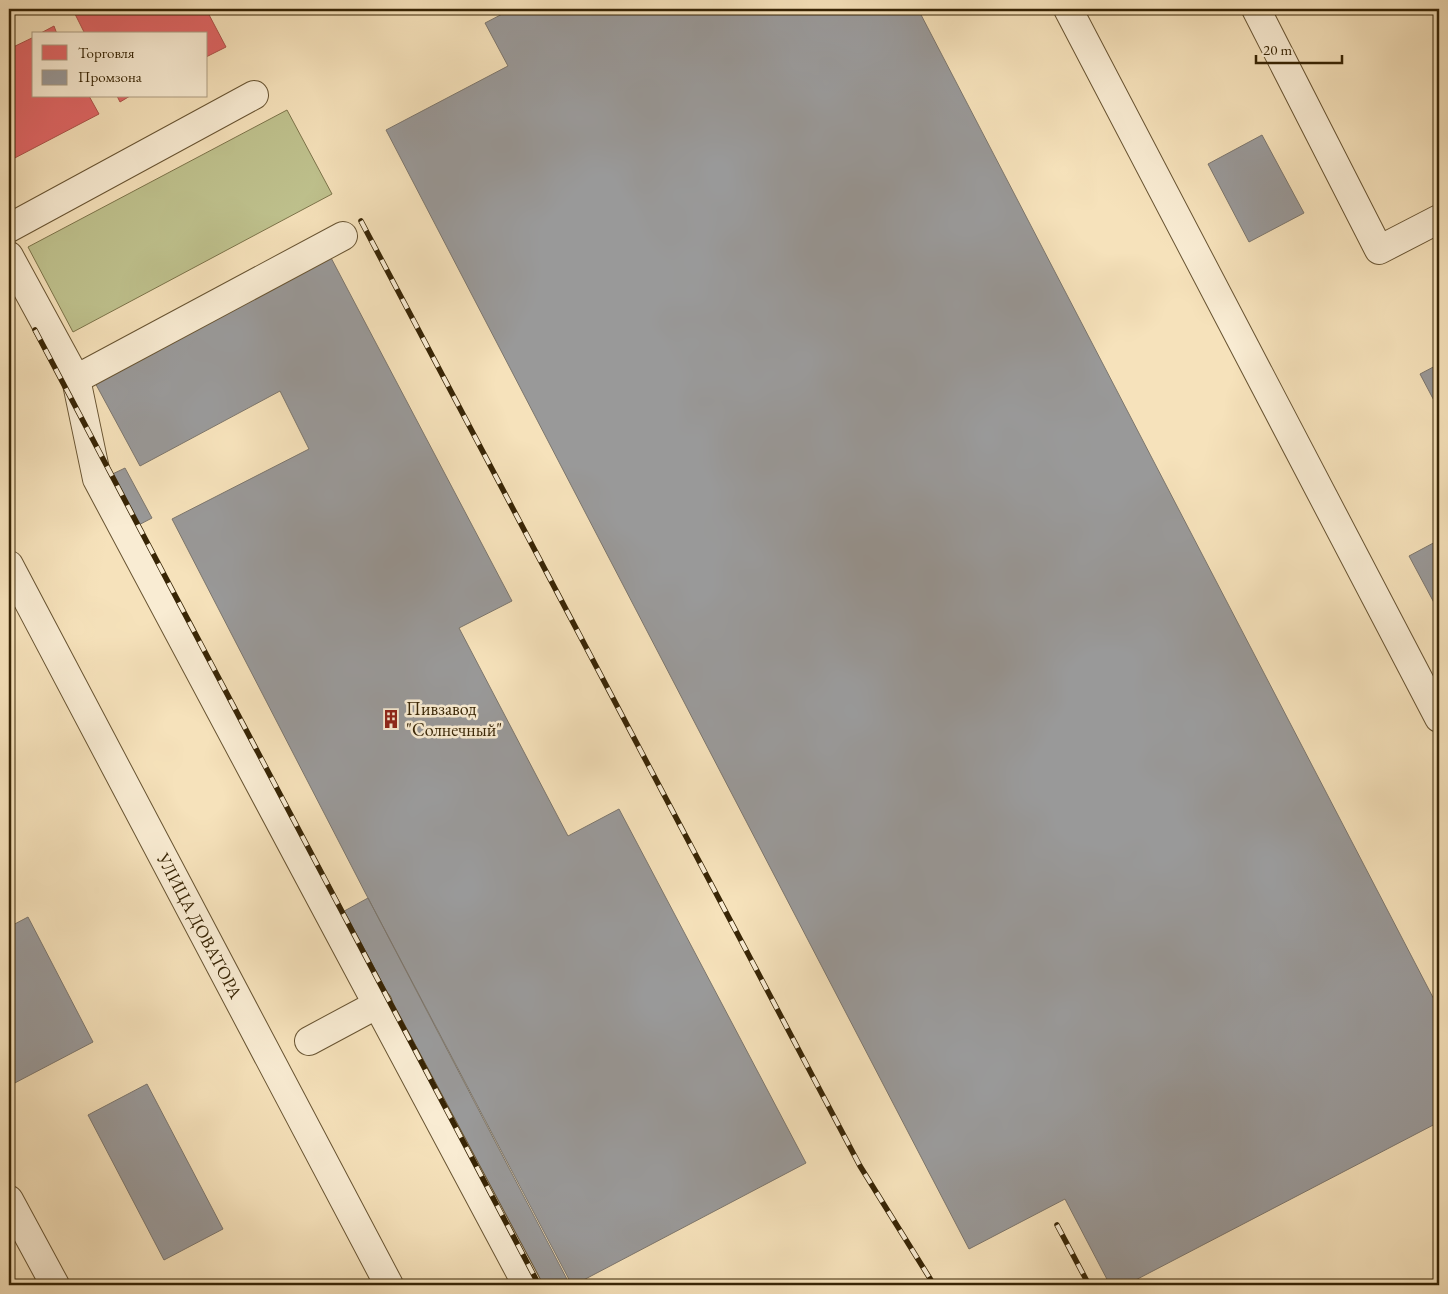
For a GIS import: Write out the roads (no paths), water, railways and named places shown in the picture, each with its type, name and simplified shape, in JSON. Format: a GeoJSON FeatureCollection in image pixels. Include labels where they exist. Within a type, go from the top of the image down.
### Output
{"type":"FeatureCollection","features":[{"type":"Feature","properties":{"kind":"street"},"geometry":{"type":"LineString","coordinates":[[1068,9],[1439,718]]}},
{"type":"Feature","properties":{"kind":"street"},"geometry":{"type":"LineString","coordinates":[[1256,9],[1379,250],[1439,219]]}},
{"type":"Feature","properties":{"kind":"street"},"geometry":{"type":"LineString","coordinates":[[9,228],[254,95]]}},
{"type":"Feature","properties":{"kind":"street"},"geometry":{"type":"LineString","coordinates":[[76,379],[343,236]]}},
{"type":"Feature","properties":{"kind":"street"},"geometry":{"type":"LineString","coordinates":[[9,256],[76,379],[97,479],[527,1285]]}},
{"type":"Feature","properties":{"kind":"street","name":"УЛИЦА ДОВАТОРА"},"geometry":{"type":"LineString","coordinates":[[9,565],[389,1285]]}},
{"type":"Feature","properties":{"kind":"street"},"geometry":{"type":"LineString","coordinates":[[309,1040],[378,1004]]}},
{"type":"Feature","properties":{"kind":"street"},"geometry":{"type":"LineString","coordinates":[[9,1200],[55,1285]]}},
{"type":"Feature","properties":{"kind":"railway"},"geometry":{"type":"LineString","coordinates":[[361,221],[860,1166],[934,1285]]}},
{"type":"Feature","properties":{"kind":"railway"},"geometry":{"type":"LineString","coordinates":[[35,330],[539,1285]]}},
{"type":"Feature","properties":{"kind":"railway"},"geometry":{"type":"LineString","coordinates":[[1057,1225],[1089,1285]]}},
{"type":"Feature","properties":{"kind":"place","name":"Пивзавод \"Солнечный\""},"geometry":{"type":"Point","coordinates":[391,719]}}]}
